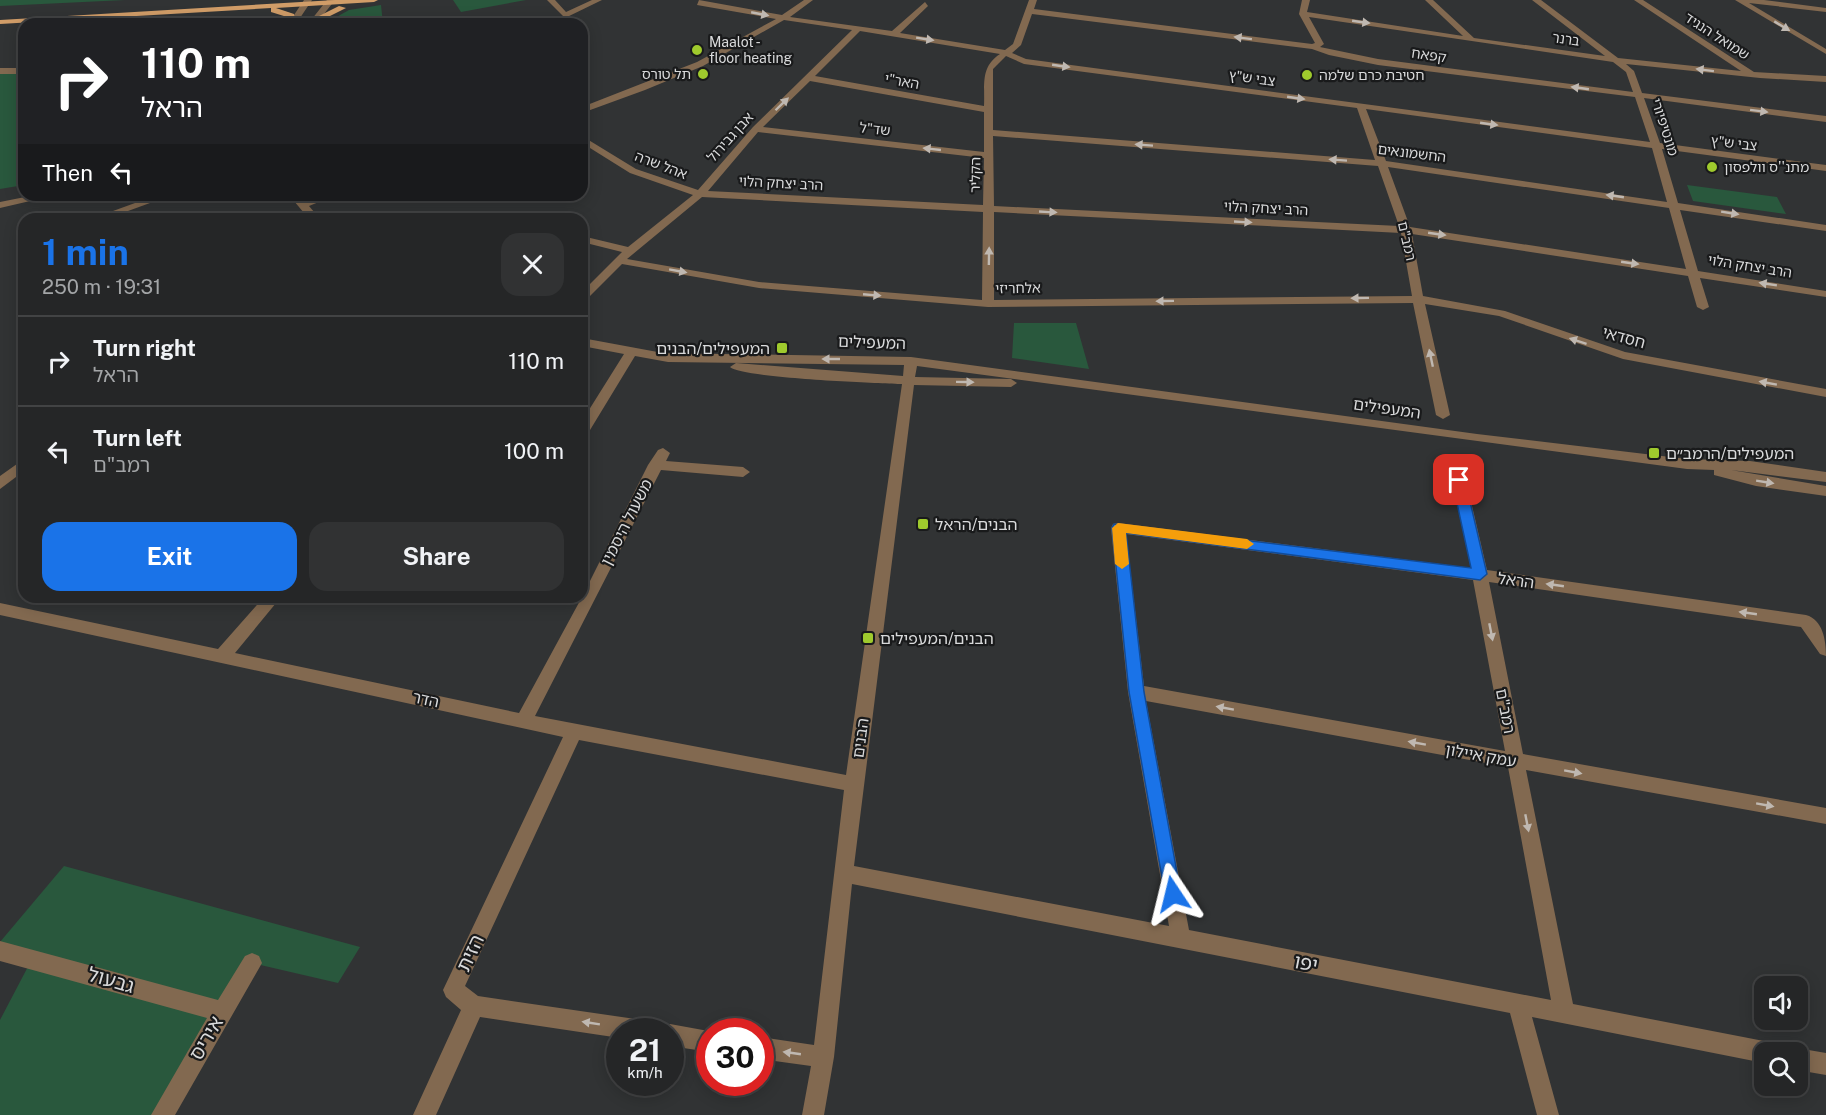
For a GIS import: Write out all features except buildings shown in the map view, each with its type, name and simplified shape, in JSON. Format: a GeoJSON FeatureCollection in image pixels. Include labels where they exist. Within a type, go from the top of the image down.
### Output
{"type":"FeatureCollection","features":[{"type":"Feature","properties":{"kind":"main road"},"geometry":{"type":"LineString","coordinates":[[0,14],[238,0]]}},
{"type":"Feature","properties":{"kind":"main road"},"geometry":{"type":"LineString","coordinates":[[321,18],[339,9],[374,0]]}},
{"type":"Feature","properties":{"kind":"main road"},"geometry":{"type":"LineString","coordinates":[[74,18],[259,8],[306,3],[365,2]]}},
{"type":"Feature","properties":{"kind":"main road"},"geometry":{"type":"LineString","coordinates":[[259,8],[285,12],[291,18]]}},
{"type":"Feature","properties":{"kind":"main road"},"geometry":{"type":"LineString","coordinates":[[0,22],[18,21]]}},
{"type":"Feature","properties":{"kind":"street"},"geometry":{"type":"LineString","coordinates":[[551,0],[565,16],[598,0]]}},
{"type":"Feature","properties":{"kind":"street","name":"צבי ש\"ץ"},"geometry":{"type":"LineString","coordinates":[[704,0],[700,3],[996,50],[1024,61],[1826,168]]}},
{"type":"Feature","properties":{"kind":"street"},"geometry":{"type":"LineString","coordinates":[[588,108],[628,95],[708,62],[784,18],[809,0]]}},
{"type":"Feature","properties":{"kind":"street","name":"הקליר"},"geometry":{"type":"LineString","coordinates":[[988,304],[991,133],[989,69],[993,62],[1017,45],[1033,0]]}},
{"type":"Feature","properties":{"kind":"street"},"geometry":{"type":"LineString","coordinates":[[1306,0],[1303,14],[1320,44],[1313,47]]}},
{"type":"Feature","properties":{"kind":"street"},"geometry":{"type":"LineString","coordinates":[[1429,0],[1470,38]]}},
{"type":"Feature","properties":{"kind":"street","name":"מונטיפיורי"},"geometry":{"type":"LineString","coordinates":[[1536,0],[1630,71],[1656,146],[1703,307]]}},
{"type":"Feature","properties":{"kind":"street","name":"שמואל הנגיד"},"geometry":{"type":"LineString","coordinates":[[1638,0],[1752,75]]}},
{"type":"Feature","properties":{"kind":"street"},"geometry":{"type":"LineString","coordinates":[[1739,0],[1826,52]]}},
{"type":"Feature","properties":{"kind":"street"},"geometry":{"type":"LineString","coordinates":[[1746,0],[1826,9]]}},
{"type":"Feature","properties":{"kind":"street"},"geometry":{"type":"LineString","coordinates":[[316,18],[330,2]]}},
{"type":"Feature","properties":{"kind":"street"},"geometry":{"type":"LineString","coordinates":[[296,18],[306,3]]}},
{"type":"Feature","properties":{"kind":"street"},"geometry":{"type":"LineString","coordinates":[[894,34],[925,4]]}},
{"type":"Feature","properties":{"kind":"street","name":"קפאח"},"geometry":{"type":"LineString","coordinates":[[1030,10],[1313,47],[1329,53],[1378,62],[1826,119]]}},
{"type":"Feature","properties":{"kind":"street","name":"ברנר"},"geometry":{"type":"LineString","coordinates":[[1303,14],[1614,59],[1752,75],[1826,79]]}},
{"type":"Feature","properties":{"kind":"street","name":"אבן גבירול"},"geometry":{"type":"LineString","coordinates":[[588,292],[631,251],[700,194],[756,129],[858,29]]}},
{"type":"Feature","properties":{"kind":"street"},"geometry":{"type":"LineString","coordinates":[[0,71],[18,71]]}},
{"type":"Feature","properties":{"kind":"street","name":"האר\"י"},"geometry":{"type":"LineString","coordinates":[[809,78],[990,110]]}},
{"type":"Feature","properties":{"kind":"street","name":"רמב\"ם"},"geometry":{"type":"LineString","coordinates":[[1361,107],[1379,163],[1407,230],[1418,299],[1443,416]]}},
{"type":"Feature","properties":{"kind":"street","name":"שד\"ל"},"geometry":{"type":"LineString","coordinates":[[756,129],[990,156]]}},
{"type":"Feature","properties":{"kind":"street","name":"החשמונאים"},"geometry":{"type":"LineString","coordinates":[[991,133],[1379,163],[1826,228]]}},
{"type":"Feature","properties":{"kind":"street","name":"אהל שרה"},"geometry":{"type":"LineString","coordinates":[[588,143],[633,171],[700,194]]}},
{"type":"Feature","properties":{"kind":"street","name":"הרב יצחק הלוי"},"geometry":{"type":"LineString","coordinates":[[700,194],[1407,230],[1826,294]]}},
{"type":"Feature","properties":{"kind":"street"},"geometry":{"type":"LineString","coordinates":[[0,205],[20,201]]}},
{"type":"Feature","properties":{"kind":"street"},"geometry":{"type":"LineString","coordinates":[[114,213],[148,201]]}},
{"type":"Feature","properties":{"kind":"street"},"geometry":{"type":"LineString","coordinates":[[299,201],[310,213]]}},
{"type":"Feature","properties":{"kind":"street"},"geometry":{"type":"LineString","coordinates":[[303,205],[314,201]]}},
{"type":"Feature","properties":{"kind":"street"},"geometry":{"type":"LineString","coordinates":[[588,240],[631,251]]}},
{"type":"Feature","properties":{"kind":"street","name":"אלחריזי"},"geometry":{"type":"LineString","coordinates":[[621,261],[759,285],[988,304],[1418,299]]}},
{"type":"Feature","properties":{"kind":"street","name":"חסדאי"},"geometry":{"type":"LineString","coordinates":[[1418,299],[1500,313],[1623,355],[1826,393]]}},
{"type":"Feature","properties":{"kind":"street","name":"המעפילים"},"geometry":{"type":"LineString","coordinates":[[588,343],[631,353],[801,375],[907,382],[1082,384]]}},
{"type":"Feature","properties":{"kind":"street"},"geometry":{"type":"LineString","coordinates":[[588,422],[631,353]]}},
{"type":"Feature","properties":{"kind":"street","name":"המעפילים"},"geometry":{"type":"LineString","coordinates":[[659,357],[911,362],[1687,464],[1750,466],[1826,477]]}},
{"type":"Feature","properties":{"kind":"street","name":"הבנים"},"geometry":{"type":"LineString","coordinates":[[813,1115],[823,1057],[854,784],[911,362]]}},
{"type":"Feature","properties":{"kind":"street","name":"משעול היסמין"},"geometry":{"type":"LineString","coordinates":[[588,596],[659,459],[743,472]]}},
{"type":"Feature","properties":{"kind":"street","name":"המעפילים"},"geometry":{"type":"LineString","coordinates":[[1687,464],[1756,481],[1826,491]]}},
{"type":"Feature","properties":{"kind":"street"},"geometry":{"type":"LineString","coordinates":[[0,484],[18,469]]}},
{"type":"Feature","properties":{"kind":"street","name":"רמב\"ם"},"geometry":{"type":"LineString","coordinates":[[1459,480],[1480,574],[1564,1014]]}},
{"type":"Feature","properties":{"kind":"street","name":"הראל"},"geometry":{"type":"LineString","coordinates":[[1136,692],[1118,528],[1480,574],[1806,621],[1826,649]]}},
{"type":"Feature","properties":{"kind":"street"},"geometry":{"type":"LineString","coordinates":[[222,656],[268,603]]}},
{"type":"Feature","properties":{"kind":"street","name":"משעול היסמין"},"geometry":{"type":"LineString","coordinates":[[524,720],[585,603]]}},
{"type":"Feature","properties":{"kind":"street","name":"הדר"},"geometry":{"type":"LineString","coordinates":[[0,609],[574,732],[854,784]]}},
{"type":"Feature","properties":{"kind":"street"},"geometry":{"type":"LineString","coordinates":[[1136,692],[1180,939]]}},
{"type":"Feature","properties":{"kind":"street","name":"עמק איילון"},"geometry":{"type":"LineString","coordinates":[[1136,692],[1515,762],[1826,816]]}},
{"type":"Feature","properties":{"kind":"street","name":"הזית"},"geometry":{"type":"LineString","coordinates":[[574,732],[453,990],[474,1006],[606,1026]]}},
{"type":"Feature","properties":{"kind":"street","name":"יפו"},"geometry":{"type":"LineString","coordinates":[[844,873],[1754,1050]]}},
{"type":"Feature","properties":{"kind":"street","name":"גבעול"},"geometry":{"type":"LineString","coordinates":[[0,951],[222,1012]]}},
{"type":"Feature","properties":{"kind":"street","name":"איריס"},"geometry":{"type":"LineString","coordinates":[[162,1115],[252,963]]}},
{"type":"Feature","properties":{"kind":"street"},"geometry":{"type":"LineString","coordinates":[[1518,1004],[1548,1115]]}},
{"type":"Feature","properties":{"kind":"street"},"geometry":{"type":"LineString","coordinates":[[424,1115],[474,1006]]}},
{"type":"Feature","properties":{"kind":"street"},"geometry":{"type":"LineString","coordinates":[[774,1050],[823,1057]]}},
{"type":"Feature","properties":{"kind":"street"},"geometry":{"type":"LineString","coordinates":[[1808,1061],[1826,1064]]}},
{"type":"Feature","properties":{"kind":"green space"},"geometry":{"type":"Polygon","coordinates":[[[0,0],[125,0],[0,6],[0,0]]]}},
{"type":"Feature","properties":{"kind":"green space"},"geometry":{"type":"Polygon","coordinates":[[[453,0],[526,0],[461,12],[453,0]]]}},
{"type":"Feature","properties":{"kind":"green space"},"geometry":{"type":"Polygon","coordinates":[[[381,5],[382,18],[335,18],[349,10],[381,5]]]}},
{"type":"Feature","properties":{"kind":"green space"},"geometry":{"type":"Polygon","coordinates":[[[0,74],[18,74],[18,186],[0,189],[0,74]]]}},
{"type":"Feature","properties":{"kind":"green space"},"geometry":{"type":"Polygon","coordinates":[[[1687,185],[1777,197],[1786,214],[1693,201],[1687,185]]]}},
{"type":"Feature","properties":{"kind":"green space"},"geometry":{"type":"Polygon","coordinates":[[[1014,323],[1076,323],[1089,369],[1012,358],[1014,323]]]}},
{"type":"Feature","properties":{"kind":"green space"},"geometry":{"type":"Polygon","coordinates":[[[64,866],[360,947],[338,983],[252,963],[162,1115],[0,1115],[0,1020],[32,959],[0,942],[64,866]]]}},
{"type":"Feature","properties":{"kind":"slow traffic"},"geometry":{"type":"LineString","coordinates":[[1122,564],[1118,528],[1247,544]]}},
{"type":"Feature","properties":{"kind":"place","name":"Maalot - floor heating"},"geometry":{"type":"Point","coordinates":[697,50]}},
{"type":"Feature","properties":{"kind":"place","name":"תל טורס"},"geometry":{"type":"Point","coordinates":[703,74]}},
{"type":"Feature","properties":{"kind":"place","name":"חטיבת כרם שלמה"},"geometry":{"type":"Point","coordinates":[1307,75]}},
{"type":"Feature","properties":{"kind":"place","name":"מתנ''ס וולפסון"},"geometry":{"type":"Point","coordinates":[1712,167]}},
{"type":"Feature","properties":{"kind":"place","name":"המעפילים/הבנים"},"geometry":{"type":"Point","coordinates":[782,348]}},
{"type":"Feature","properties":{"kind":"place","name":"המעפילים/הרמב״ם"},"geometry":{"type":"Point","coordinates":[1654,453]}},
{"type":"Feature","properties":{"kind":"place","name":"הבנים/הראל"},"geometry":{"type":"Point","coordinates":[923,524]}},
{"type":"Feature","properties":{"kind":"place","name":"הבנים/המעפילים"},"geometry":{"type":"Point","coordinates":[868,638]}},
{"type":"Feature","properties":{"kind":"route"},"geometry":{"type":"LineString","coordinates":[[1173,894],[1136,692],[1118,528],[1480,574],[1459,480]]}}]}
